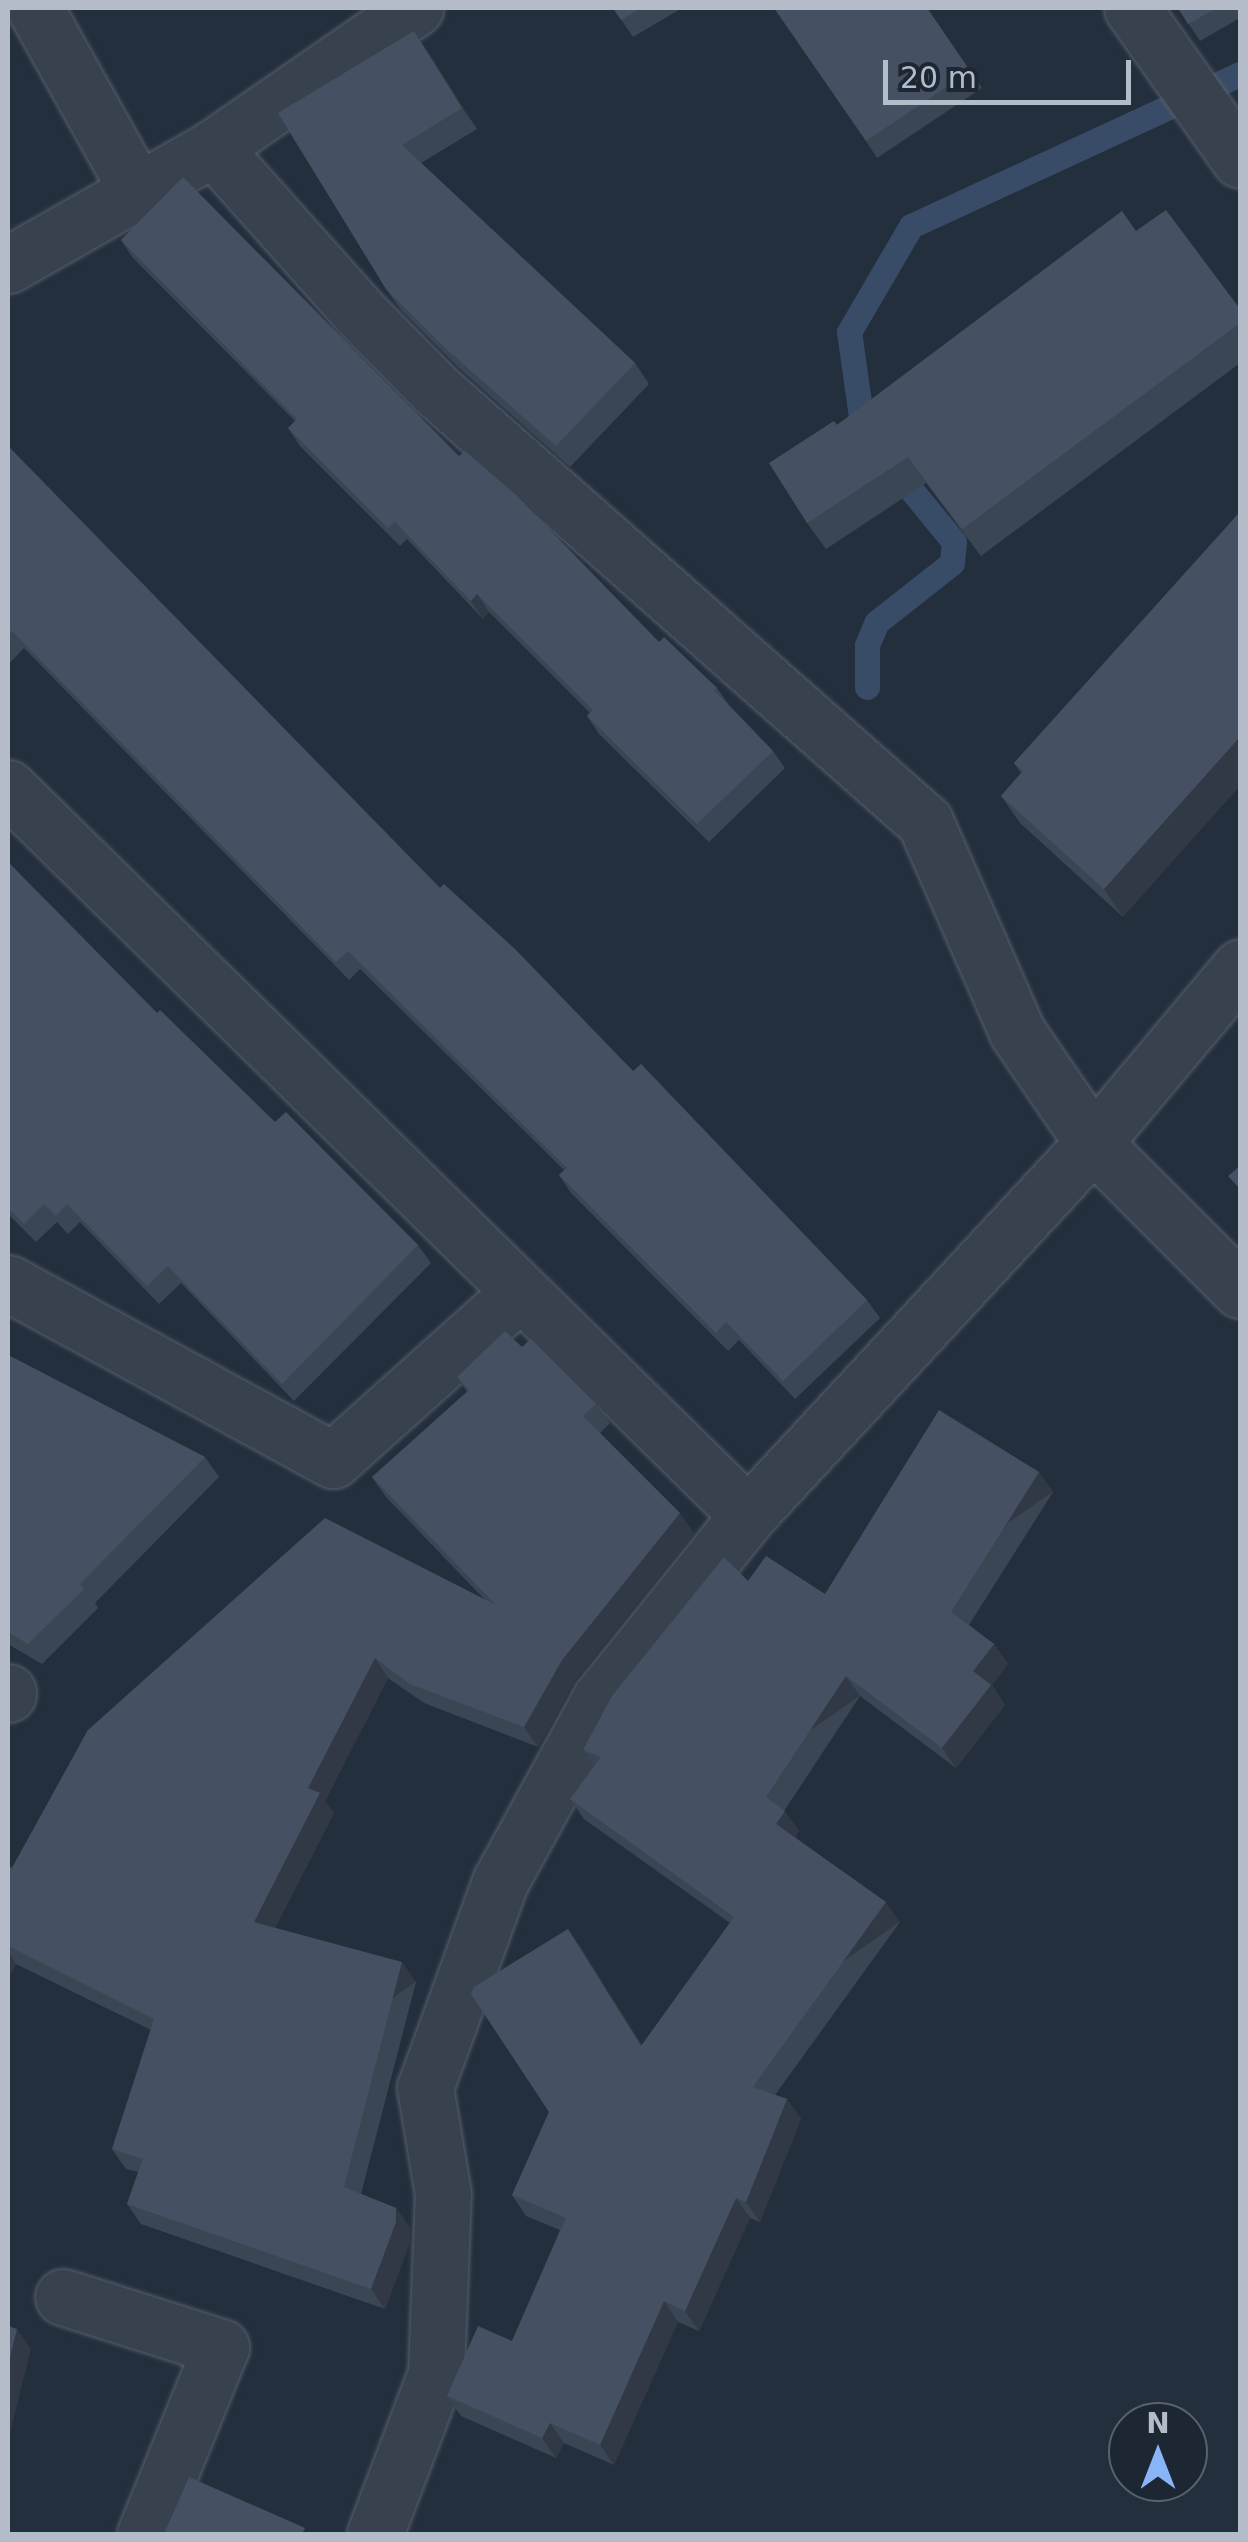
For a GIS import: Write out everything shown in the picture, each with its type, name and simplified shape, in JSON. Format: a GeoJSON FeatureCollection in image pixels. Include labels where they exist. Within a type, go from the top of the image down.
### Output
{"type":"FeatureCollection","features":[{"type":"Feature","properties":{"kind":"street"},"geometry":{"type":"LineString","coordinates":[[35,8],[136,189]]}},
{"type":"Feature","properties":{"kind":"street"},"geometry":{"type":"LineString","coordinates":[[8,265],[213,148],[416,8]]}},
{"type":"Feature","properties":{"kind":"street"},"geometry":{"type":"LineString","coordinates":[[1132,8],[1240,160]]}},
{"type":"Feature","properties":{"kind":"street"},"geometry":{"type":"LineString","coordinates":[[213,148],[358,311],[436,390],[924,822],[1017,1032],[1093,1143],[1240,1290]]}},
{"type":"Feature","properties":{"kind":"street"},"geometry":{"type":"LineString","coordinates":[[8,788],[518,1294],[748,1515]]}},
{"type":"Feature","properties":{"kind":"street"},"geometry":{"type":"LineString","coordinates":[[375,2534],[436,2374],[443,2194],[425,2088],[493,1900],[600,1699],[748,1515],[1093,1143],[1240,968]]}},
{"type":"Feature","properties":{"kind":"street"},"geometry":{"type":"LineString","coordinates":[[8,1284],[333,1460],[518,1294]]}},
{"type":"Feature","properties":{"kind":"street"},"geometry":{"type":"LineString","coordinates":[[64,2296],[220,2347],[145,2534]]}},
{"type":"Feature","properties":{"kind":"building"},"geometry":{"type":"Polygon","coordinates":[[[613,8],[641,8],[621,20],[613,8]]]}},
{"type":"Feature","properties":{"kind":"building"},"geometry":{"type":"Polygon","coordinates":[[[774,8],[927,8],[970,71],[866,141],[774,8]]]}},
{"type":"Feature","properties":{"kind":"building"},"geometry":{"type":"Polygon","coordinates":[[[1178,8],[1217,8],[1188,24],[1178,8]]]}},
{"type":"Feature","properties":{"kind":"building"},"geometry":{"type":"Polygon","coordinates":[[[414,31],[462,108],[402,145],[635,363],[556,446],[443,346],[386,289],[278,113],[414,31]]]}},
{"type":"Feature","properties":{"kind":"building"},"geometry":{"type":"Polygon","coordinates":[[[183,177],[459,456],[465,451],[515,494],[659,642],[664,637],[717,688],[714,690],[773,751],[697,824],[587,716],[593,710],[477,594],[471,601],[395,522],[388,528],[288,428],[297,419],[121,240],[183,177]]]}},
{"type":"Feature","properties":{"kind":"building"},"geometry":{"type":"Polygon","coordinates":[[[1166,210],[1240,309],[1240,323],[962,529],[908,457],[807,523],[769,463],[834,421],[837,425],[1122,211],[1136,231],[1166,210]]]}},
{"type":"Feature","properties":{"kind":"building"},"geometry":{"type":"Polygon","coordinates":[[[8,446],[440,888],[444,884],[516,950],[633,1071],[641,1064],[867,1300],[783,1381],[726,1322],[716,1333],[559,1175],[567,1168],[348,951],[336,962],[12,631],[8,635],[8,446]]]}},
{"type":"Feature","properties":{"kind":"building"},"geometry":{"type":"Polygon","coordinates":[[[1240,512],[1240,737],[1104,889],[1001,796],[1023,771],[1014,763],[1240,512]]]}},
{"type":"Feature","properties":{"kind":"building"},"geometry":{"type":"Polygon","coordinates":[[[8,862],[157,1013],[160,1010],[275,1122],[286,1112],[418,1245],[282,1384],[168,1266],[147,1286],[67,1204],[56,1216],[44,1204],[24,1224],[8,1208],[8,862]]]}},
{"type":"Feature","properties":{"kind":"building"},"geometry":{"type":"Polygon","coordinates":[[[1240,1166],[1240,1189],[1228,1176],[1240,1166]]]}},
{"type":"Feature","properties":{"kind":"building"},"geometry":{"type":"Polygon","coordinates":[[[505,1331],[522,1347],[531,1339],[596,1404],[583,1416],[680,1513],[562,1660],[524,1727],[410,1684],[375,1658],[308,1788],[320,1793],[254,1922],[402,1962],[344,2187],[396,2208],[396,2222],[371,2289],[127,2204],[143,2159],[112,2149],[154,2019],[8,1946],[8,1866],[12,1868],[88,1730],[325,1518],[496,1605],[372,1477],[469,1390],[457,1377],[505,1331]]]}},
{"type":"Feature","properties":{"kind":"building"},"geometry":{"type":"Polygon","coordinates":[[[8,1355],[205,1457],[80,1584],[84,1589],[28,1644],[8,1632],[8,1355]]]}},
{"type":"Feature","properties":{"kind":"building"},"geometry":{"type":"Polygon","coordinates":[[[939,1410],[1039,1472],[951,1612],[994,1644],[973,1671],[991,1685],[942,1748],[846,1676],[766,1797],[785,1811],[776,1824],[886,1902],[753,2087],[787,2099],[746,2202],[736,2198],[685,2311],[664,2301],[600,2445],[550,2423],[542,2438],[447,2396],[478,2326],[512,2341],[566,2218],[512,2195],[549,2112],[471,1994],[474,1987],[568,1929],[641,2046],[734,1917],[570,1799],[601,1757],[583,1750],[612,1696],[724,1557],[748,1581],[766,1556],[825,1594],[939,1410]]]}},
{"type":"Feature","properties":{"kind":"building"},"geometry":{"type":"Polygon","coordinates":[[[8,2326],[17,2329],[8,2366],[8,2326]]]}},
{"type":"Feature","properties":{"kind":"building"},"geometry":{"type":"Polygon","coordinates":[[[189,2477],[305,2528],[302,2534],[164,2534],[189,2477]]]}},
{"type":"Feature","properties":{"kind":"waterway"},"geometry":{"type":"LineString","coordinates":[[867,687],[867,645],[877,622],[952,563],[954,542],[863,431],[849,332],[911,226],[1240,74]]}}]}
